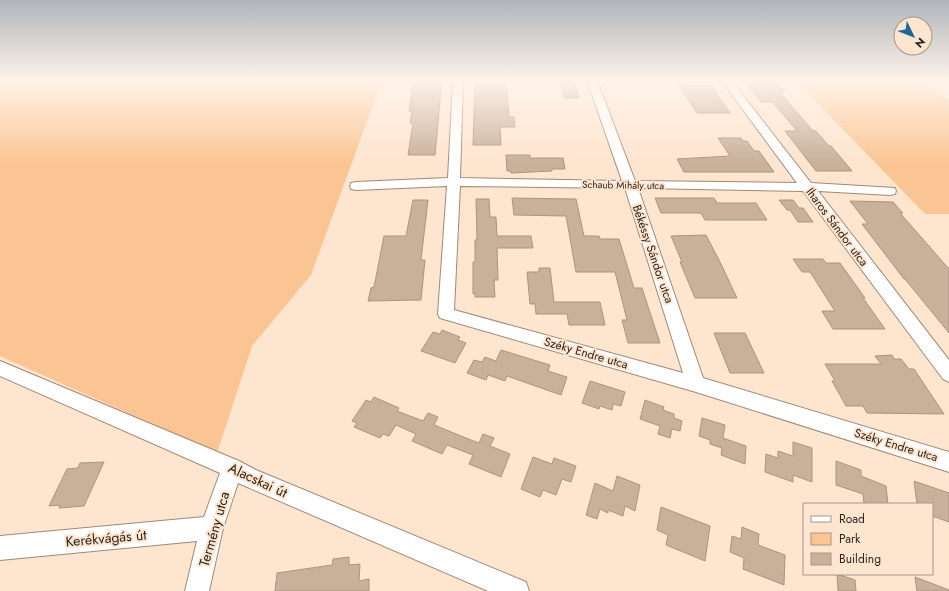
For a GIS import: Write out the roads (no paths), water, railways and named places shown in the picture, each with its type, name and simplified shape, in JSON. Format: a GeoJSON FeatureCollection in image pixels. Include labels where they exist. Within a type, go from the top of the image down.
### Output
{"type":"FeatureCollection","features":[{"type":"Feature","properties":{"kind":"street","name":"Széky Endre utca"},"geometry":{"type":"LineString","coordinates":[[457,108],[446,314],[696,384],[949,462]]}},
{"type":"Feature","properties":{"kind":"street","name":"Békéssy Sándor utca"},"geometry":{"type":"LineString","coordinates":[[602,108],[630,186],[696,384]]}},
{"type":"Feature","properties":{"kind":"street","name":"Iharos Sándor utca"},"geometry":{"type":"LineString","coordinates":[[747,108],[949,374]]}},
{"type":"Feature","properties":{"kind":"street","name":"Schaub Mihály utca"},"geometry":{"type":"LineString","coordinates":[[356,186],[454,182],[630,186],[807,187],[890,191]]}},
{"type":"Feature","properties":{"kind":"street","name":"Alacskai út"},"geometry":{"type":"LineString","coordinates":[[0,368],[232,468],[248,478],[517,591]]}},
{"type":"Feature","properties":{"kind":"street","name":"Termény utca"},"geometry":{"type":"LineString","coordinates":[[197,591],[212,528],[232,468]]}},
{"type":"Feature","properties":{"kind":"street","name":"Kerékvágás út"},"geometry":{"type":"LineString","coordinates":[[0,548],[212,528]]}}]}
